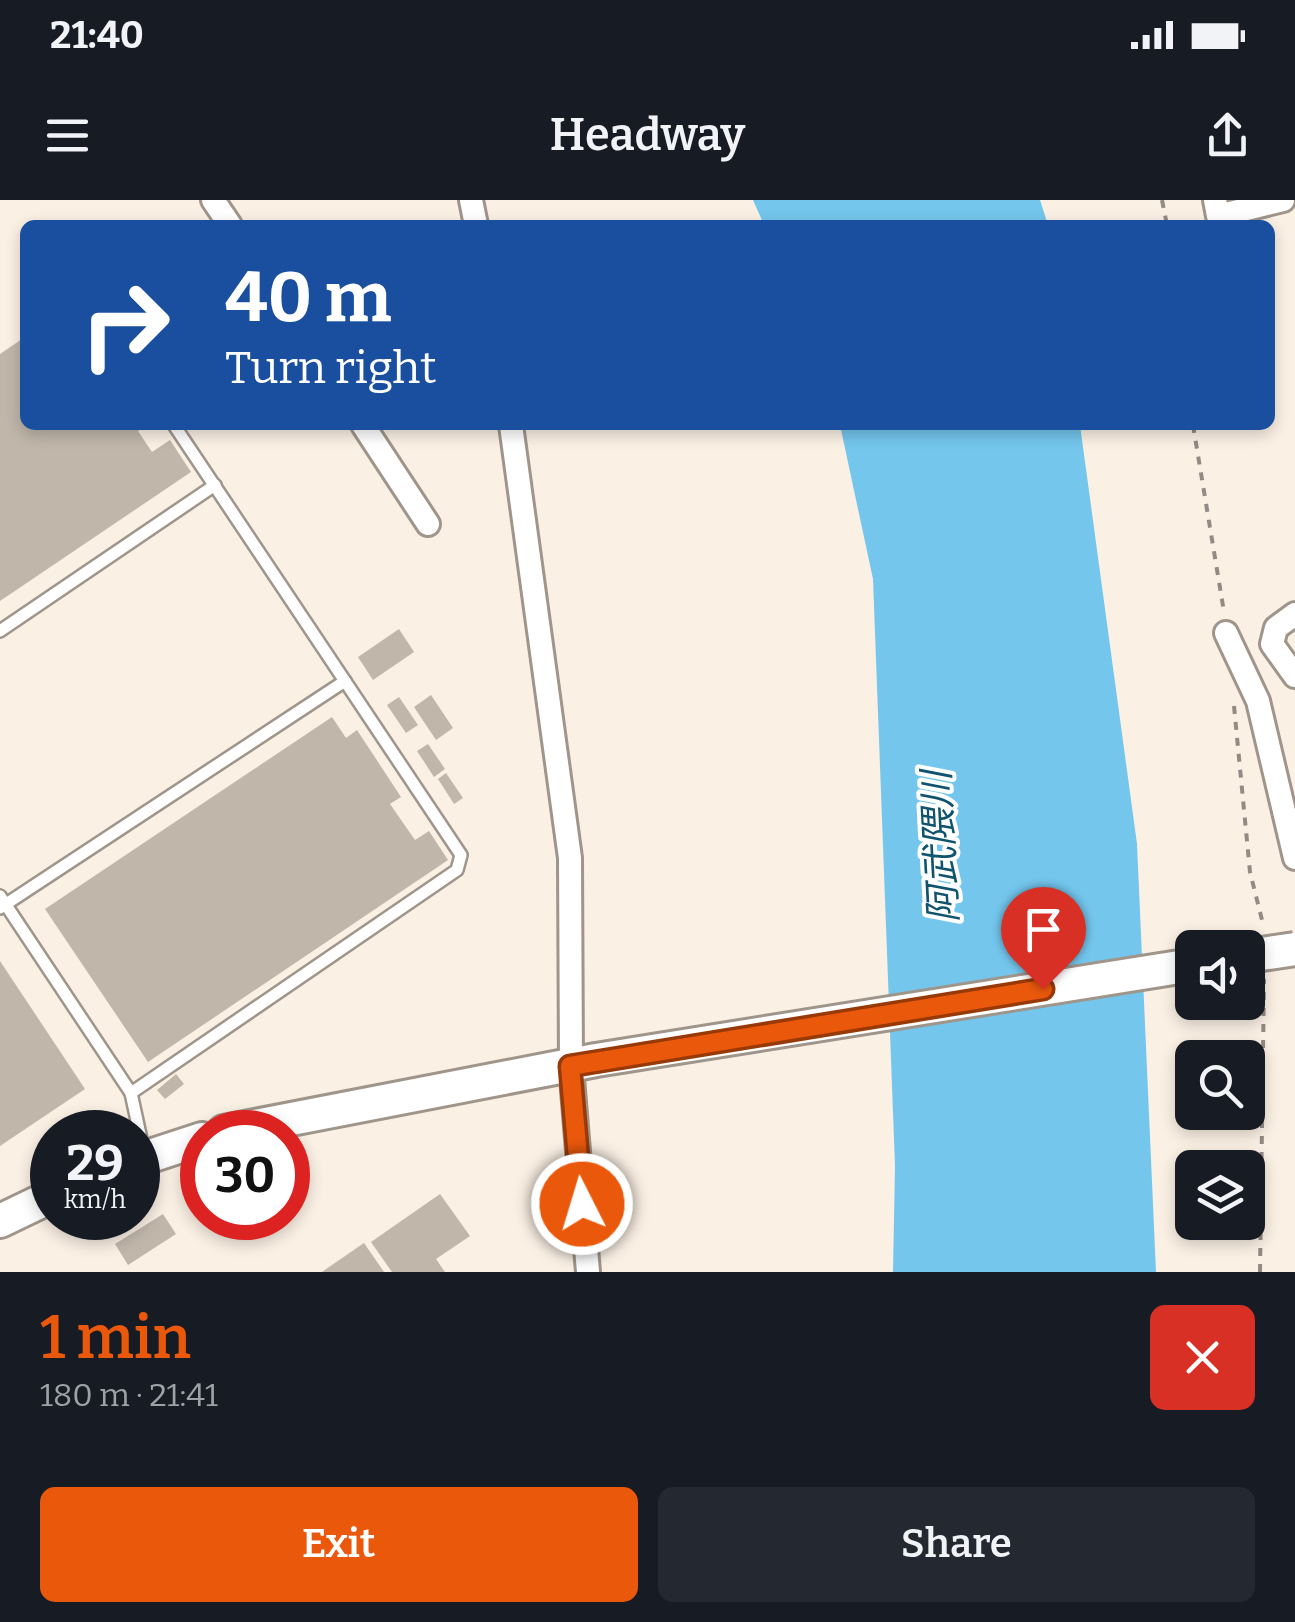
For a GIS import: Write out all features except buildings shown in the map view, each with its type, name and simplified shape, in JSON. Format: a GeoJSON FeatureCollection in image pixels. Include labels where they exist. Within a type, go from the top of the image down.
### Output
{"type":"FeatureCollection","features":[{"type":"Feature","properties":{"kind":"street"},"geometry":{"type":"LineString","coordinates":[[1215,200],[1218,216],[1283,200]]}},
{"type":"Feature","properties":{"kind":"street"},"geometry":{"type":"LineString","coordinates":[[365,430],[428,524]]}},
{"type":"Feature","properties":{"kind":"street"},"geometry":{"type":"LineString","coordinates":[[512,430],[544,643],[570,858],[583,1063],[588,1272]]}},
{"type":"Feature","properties":{"kind":"street"},"geometry":{"type":"LineString","coordinates":[[1295,614],[1276,628],[1272,644],[1295,676]]}},
{"type":"Feature","properties":{"kind":"street"},"geometry":{"type":"LineString","coordinates":[[1226,633],[1258,701],[1295,858]]}},
{"type":"Feature","properties":{"kind":"street"},"geometry":{"type":"LineString","coordinates":[[1265,954],[1295,948]]}},
{"type":"Feature","properties":{"kind":"street"},"geometry":{"type":"LineString","coordinates":[[310,1115],[583,1063],[1175,968]]}},
{"type":"Feature","properties":{"kind":"street"},"geometry":{"type":"LineString","coordinates":[[0,1221],[30,1207]]}},
{"type":"Feature","properties":{"kind":"lane"},"geometry":{"type":"LineString","coordinates":[[131,1093],[457,870],[461,854],[177,430]]}},
{"type":"Feature","properties":{"kind":"lane"},"geometry":{"type":"LineString","coordinates":[[0,631],[215,486]]}},
{"type":"Feature","properties":{"kind":"lane"},"geometry":{"type":"LineString","coordinates":[[134,1110],[131,1093],[2,903],[345,681]]}},
{"type":"Feature","properties":{"kind":"path"},"geometry":{"type":"LineString","coordinates":[[1194,430],[1226,633]]}},
{"type":"Feature","properties":{"kind":"path"},"geometry":{"type":"LineString","coordinates":[[1232,688],[1256,930]]}},
{"type":"Feature","properties":{"kind":"path"},"geometry":{"type":"LineString","coordinates":[[1259,1020],[1260,1272]]}},
{"type":"Feature","properties":{"kind":"water"},"geometry":{"type":"Polygon","coordinates":[[[753,200],[1040,200],[1046,220],[762,220],[753,200]]]}},
{"type":"Feature","properties":{"kind":"water","name":"阿武隈川"},"geometry":{"type":"Polygon","coordinates":[[[841,430],[1081,430],[1137,844],[1156,1272],[893,1272],[895,1166],[873,579],[841,430]]]}},
{"type":"Feature","properties":{"kind":"route"},"geometry":{"type":"LineString","coordinates":[[582,1204],[570,1066],[1043,989]]}}]}
